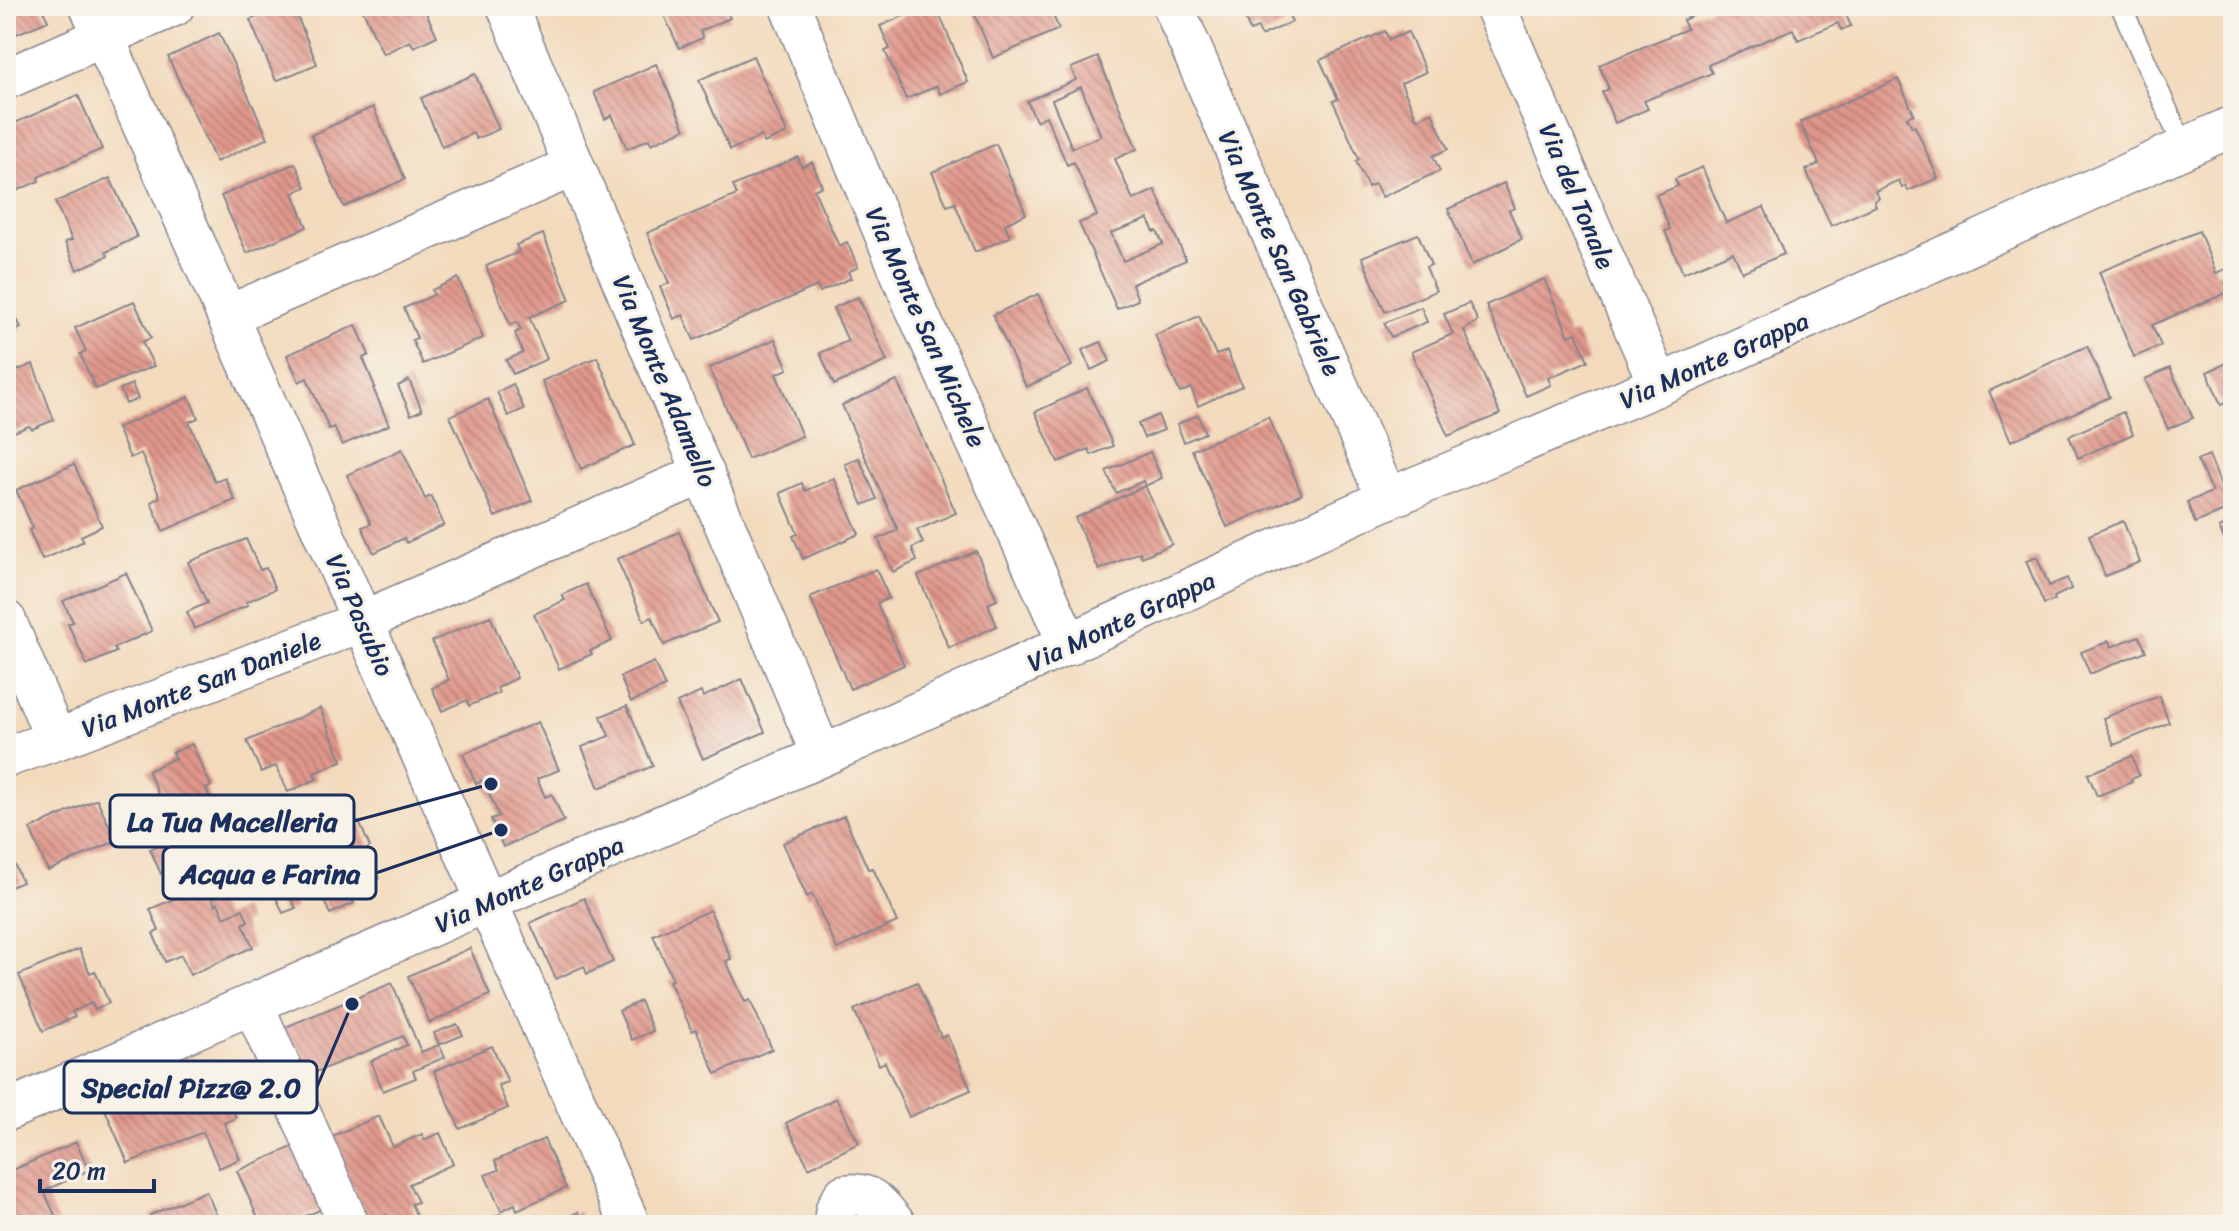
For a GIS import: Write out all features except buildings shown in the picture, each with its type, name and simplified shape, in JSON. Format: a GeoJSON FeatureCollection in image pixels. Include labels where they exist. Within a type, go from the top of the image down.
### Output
{"type":"FeatureCollection","features":[{"type":"Feature","properties":{"kind":"street"},"geometry":{"type":"LineString","coordinates":[[6,79],[97,21],[174,6]]}},
{"type":"Feature","properties":{"kind":"street","name":"Via Monte Adamello"},"geometry":{"type":"LineString","coordinates":[[507,6],[822,756]]}},
{"type":"Feature","properties":{"kind":"street","name":"Via Monte San Michele"},"geometry":{"type":"LineString","coordinates":[[790,6],[915,307],[1069,645]]}},
{"type":"Feature","properties":{"kind":"street","name":"Via Monte San Gabriele"},"geometry":{"type":"LineString","coordinates":[[1173,6],[1387,499]]}},
{"type":"Feature","properties":{"kind":"street","name":"Via del Tonale"},"geometry":{"type":"LineString","coordinates":[[1495,6],[1659,385]]}},
{"type":"Feature","properties":{"kind":"street","name":"Via Pasubio"},"geometry":{"type":"LineString","coordinates":[[97,21],[630,1225]]}},
{"type":"Feature","properties":{"kind":"street","name":"Via Monte Grappa"},"geometry":{"type":"LineString","coordinates":[[6,1111],[822,756],[1387,499],[1659,385],[2233,126]]}},
{"type":"Feature","properties":{"kind":"street"},"geometry":{"type":"LineString","coordinates":[[227,316],[574,166]]}},
{"type":"Feature","properties":{"kind":"street","name":"Via Monte San Daniele"},"geometry":{"type":"LineString","coordinates":[[6,757],[363,621],[704,473]]}},
{"type":"Feature","properties":{"kind":"street"},"geometry":{"type":"LineString","coordinates":[[6,621],[56,740]]}},
{"type":"Feature","properties":{"kind":"street"},"geometry":{"type":"LineString","coordinates":[[253,1004],[349,1225]]}},
{"type":"Feature","properties":{"kind":"street"},"geometry":{"type":"LineString","coordinates":[[837,1225],[834,1219],[836,1206],[844,1195],[859,1193],[875,1200],[896,1225]]}},
{"type":"Feature","properties":{"kind":"lane"},"geometry":{"type":"LineString","coordinates":[[2121,6],[2184,148]]}},
{"type":"Feature","properties":{"kind":"place","name":"La Tua Macelleria"},"geometry":{"type":"Point","coordinates":[491,784]}},
{"type":"Feature","properties":{"kind":"place","name":"Acqua e Farina"},"geometry":{"type":"Point","coordinates":[501,830]}},
{"type":"Feature","properties":{"kind":"place","name":"Special Pizz@ 2.0"},"geometry":{"type":"Point","coordinates":[352,1004]}}]}
